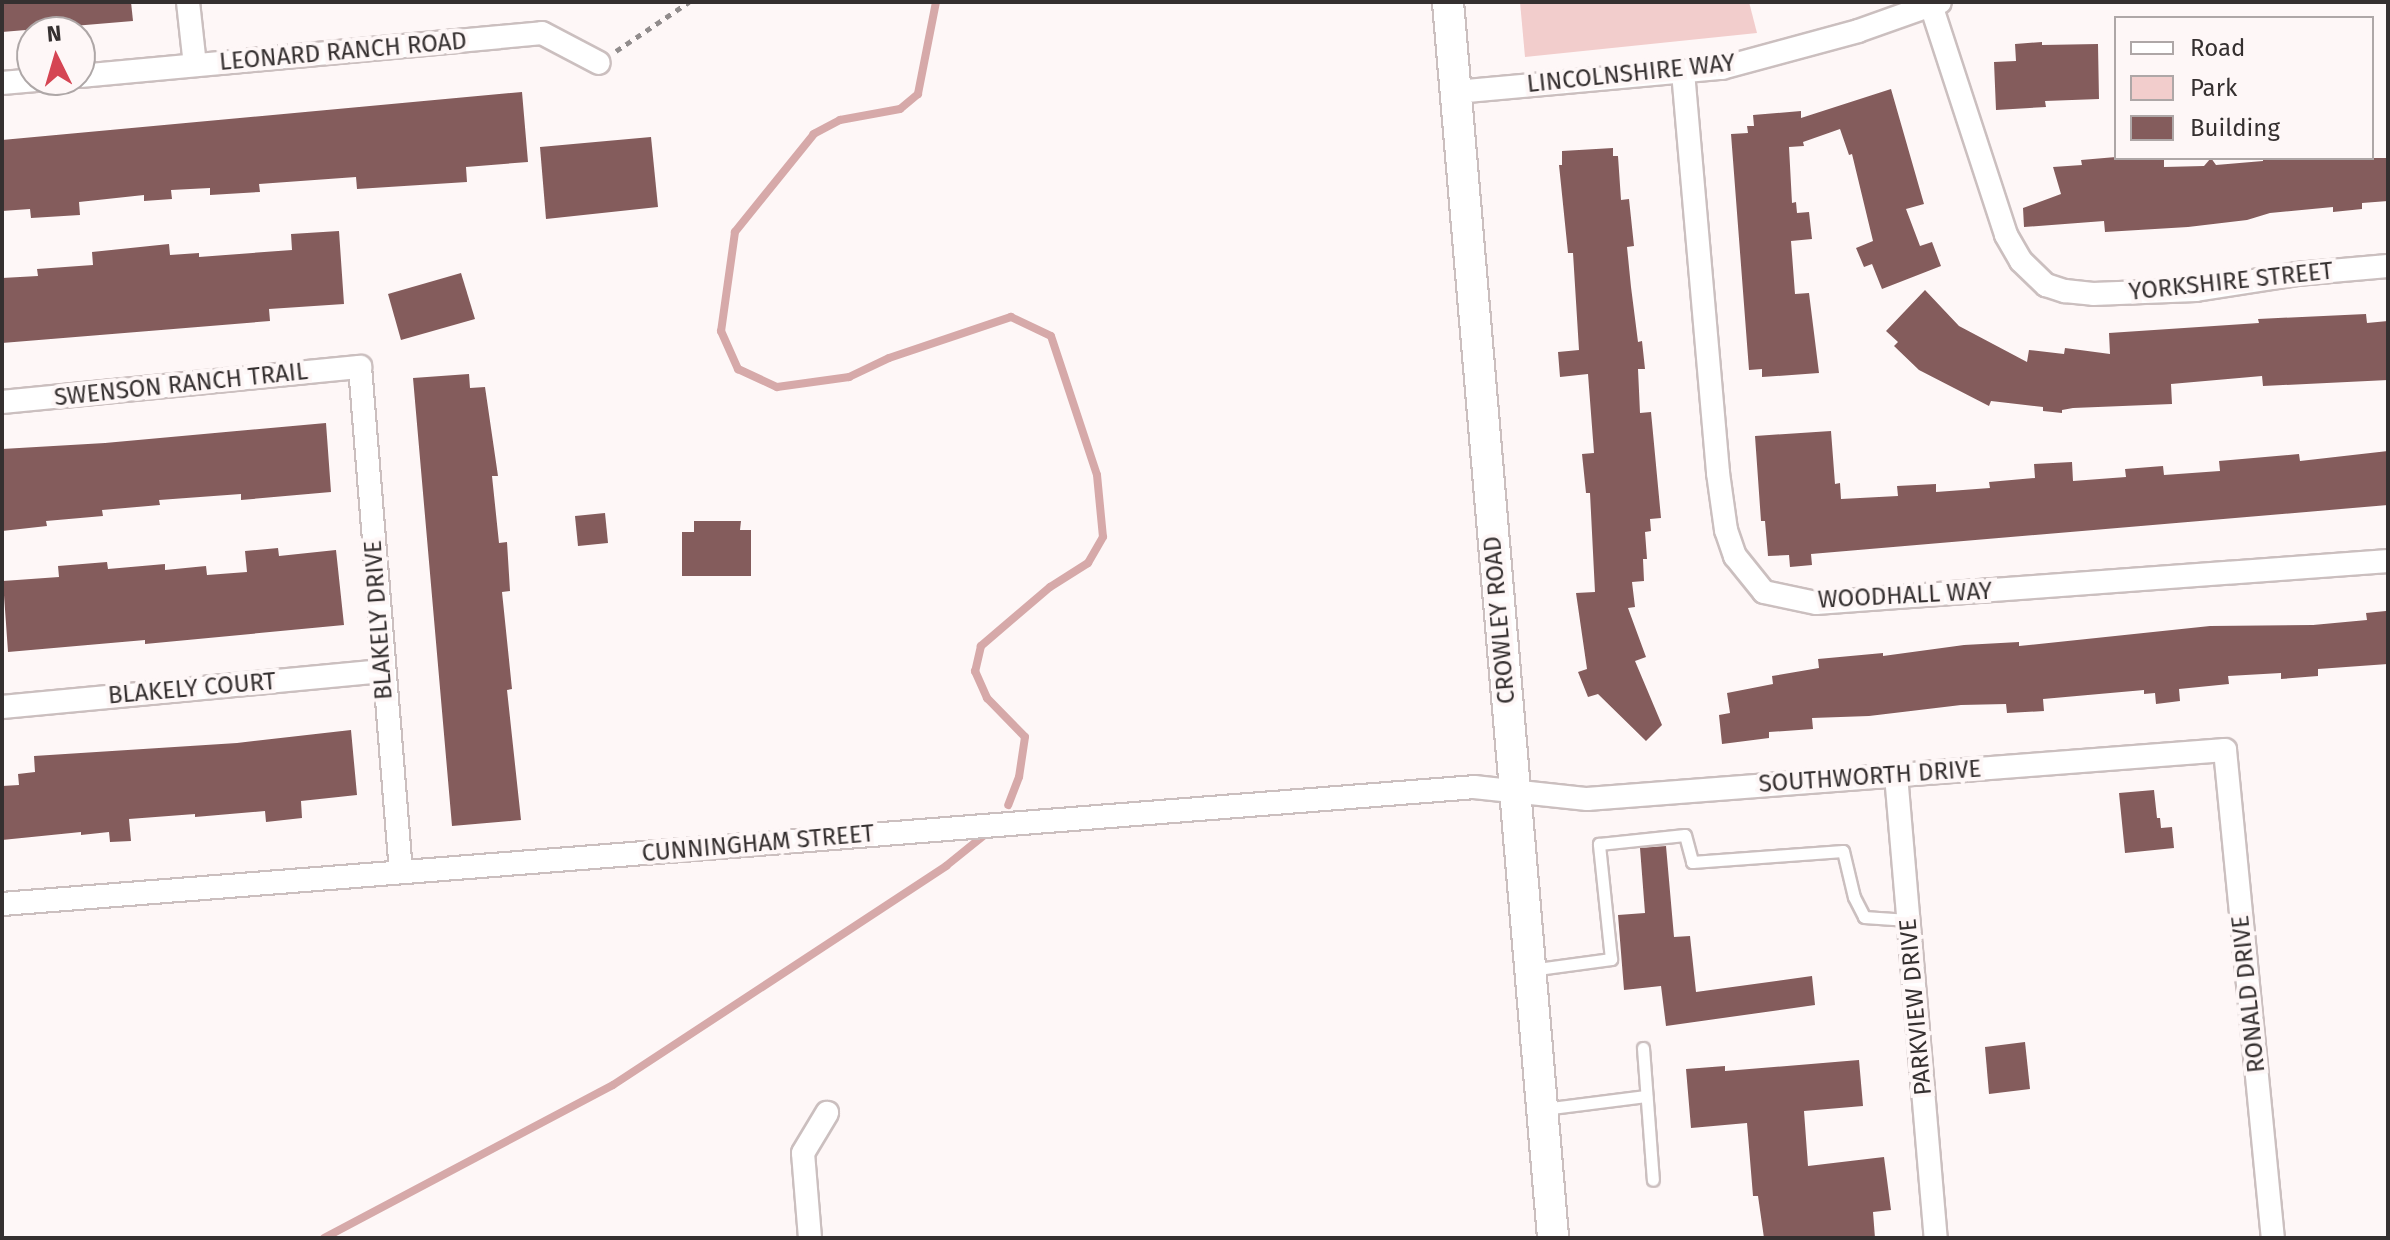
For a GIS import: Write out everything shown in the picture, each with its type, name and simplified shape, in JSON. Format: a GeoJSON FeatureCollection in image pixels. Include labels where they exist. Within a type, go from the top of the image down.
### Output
{"type":"FeatureCollection","features":[{"type":"Feature","properties":{"kind":"main road","name":"CROWLEY ROAD"},"geometry":{"type":"LineString","coordinates":[[1448,2],[1553,1238]]}},
{"type":"Feature","properties":{"kind":"street"},"geometry":{"type":"LineString","coordinates":[[188,2],[195,65]]}},
{"type":"Feature","properties":{"kind":"street","name":"LINCOLNSHIRE WAY"},"geometry":{"type":"LineString","coordinates":[[1456,92],[1722,68],[1858,31],[1934,3]]}},
{"type":"Feature","properties":{"kind":"street","name":"YORKSHIRE STREET"},"geometry":{"type":"LineString","coordinates":[[1934,3],[2006,235],[2021,261],[2046,285],[2093,294],[2196,290],[2297,274],[2388,266]]}},
{"type":"Feature","properties":{"kind":"street","name":"LEONARD RANCH ROAD"},"geometry":{"type":"LineString","coordinates":[[96,74],[542,33],[599,63]]}},
{"type":"Feature","properties":{"kind":"street","name":"WOODHALL WAY"},"geometry":{"type":"LineString","coordinates":[[1683,72],[1718,473],[1726,530],[1735,556],[1764,592],[1816,603],[2388,561]]}},
{"type":"Feature","properties":{"kind":"street","name":"SWENSON RANCH TRAIL"},"geometry":{"type":"LineString","coordinates":[[2,402],[360,367]]}},
{"type":"Feature","properties":{"kind":"street","name":"BLAKELY DRIVE"},"geometry":{"type":"LineString","coordinates":[[360,367],[382,671],[401,872]]}},
{"type":"Feature","properties":{"kind":"street","name":"BLAKELY COURT"},"geometry":{"type":"LineString","coordinates":[[2,707],[382,671]]}},
{"type":"Feature","properties":{"kind":"street","name":"SOUTHWORTH DRIVE"},"geometry":{"type":"LineString","coordinates":[[1514,788],[1587,799],[2225,750]]}},
{"type":"Feature","properties":{"kind":"street","name":"RONALD DRIVE"},"geometry":{"type":"LineString","coordinates":[[2225,750],[2273,1238]]}},
{"type":"Feature","properties":{"kind":"street","name":"PARKVIEW DRIVE"},"geometry":{"type":"LineString","coordinates":[[1896,775],[1936,1238]]}},
{"type":"Feature","properties":{"kind":"street","name":"CUNNINGHAM STREET"},"geometry":{"type":"LineString","coordinates":[[2,904],[1458,788],[1514,788]]}},
{"type":"Feature","properties":{"kind":"street"},"geometry":{"type":"LineString","coordinates":[[810,1238],[803,1153],[827,1113]]}},
{"type":"Feature","properties":{"kind":"lane"},"geometry":{"type":"LineString","coordinates":[[1530,970],[1611,959],[1599,844],[1685,835],[1692,862],[1843,851],[1854,897],[1864,917],[1908,920]]}},
{"type":"Feature","properties":{"kind":"lane"},"geometry":{"type":"LineString","coordinates":[[1643,1048],[1653,1180]]}},
{"type":"Feature","properties":{"kind":"lane"},"geometry":{"type":"LineString","coordinates":[[1542,1109],[1646,1096]]}},
{"type":"Feature","properties":{"kind":"path"},"geometry":{"type":"LineString","coordinates":[[599,63],[689,2]]}},
{"type":"Feature","properties":{"kind":"green space"},"geometry":{"type":"Polygon","coordinates":[[[1520,2],[1749,2],[1757,33],[1525,57],[1520,2]]]}},
{"type":"Feature","properties":{"kind":"building"},"geometry":{"type":"Polygon","coordinates":[[[2,2],[131,2],[133,21],[96,24],[96,16],[16,16],[16,31],[2,32],[2,2]]]}},
{"type":"Feature","properties":{"kind":"building"},"geometry":{"type":"Polygon","coordinates":[[[2042,42],[2042,45],[2098,44],[2099,99],[2045,101],[2046,107],[1996,110],[1994,62],[2016,61],[2015,44],[2042,42]]]}},
{"type":"Feature","properties":{"kind":"building"},"geometry":{"type":"Polygon","coordinates":[[[1891,89],[1924,204],[1906,209],[1920,246],[1932,242],[1941,266],[1882,289],[1872,264],[1864,267],[1856,248],[1873,241],[1852,154],[1849,155],[1840,129],[1803,142],[1804,146],[1789,147],[1792,203],[1796,202],[1797,213],[1809,212],[1812,239],[1791,241],[1795,294],[1809,293],[1819,373],[1762,377],[1762,369],[1749,370],[1731,134],[1748,133],[1747,126],[1754,126],[1753,115],[1801,111],[1801,118],[1891,89]]]}},
{"type":"Feature","properties":{"kind":"building"},"geometry":{"type":"Polygon","coordinates":[[[522,92],[528,162],[466,167],[467,182],[357,189],[356,177],[259,184],[260,192],[210,195],[210,188],[171,190],[172,199],[144,201],[144,195],[79,202],[80,215],[31,218],[30,209],[2,211],[2,140],[522,92]]]}},
{"type":"Feature","properties":{"kind":"building"},"geometry":{"type":"Polygon","coordinates":[[[651,137],[658,207],[546,219],[540,147],[651,137]]]}},
{"type":"Feature","properties":{"kind":"building"},"geometry":{"type":"Polygon","coordinates":[[[1613,148],[1613,156],[1618,156],[1621,200],[1629,199],[1634,246],[1627,247],[1638,342],[1642,341],[1645,369],[1638,369],[1640,413],[1651,412],[1661,518],[1650,519],[1651,531],[1645,532],[1647,559],[1643,559],[1644,581],[1632,582],[1635,607],[1628,608],[1646,657],[1635,661],[1662,725],[1646,741],[1598,694],[1588,697],[1578,672],[1587,669],[1576,593],[1595,592],[1590,493],[1586,493],[1582,454],[1594,453],[1588,374],[1560,377],[1558,352],[1579,350],[1573,253],[1568,253],[1559,165],[1562,165],[1562,151],[1613,148]]]}},
{"type":"Feature","properties":{"kind":"building"},"geometry":{"type":"Polygon","coordinates":[[[2114,157],[2114,160],[2164,160],[2164,167],[2204,166],[2209,160],[2216,165],[2263,160],[2388,158],[2388,201],[2362,203],[2362,209],[2333,212],[2333,207],[2270,213],[2247,220],[2188,227],[2105,232],[2104,221],[2024,227],[2023,208],[2061,194],[2053,167],[2082,165],[2081,160],[2114,157]]]}},
{"type":"Feature","properties":{"kind":"building"},"geometry":{"type":"Polygon","coordinates":[[[339,231],[344,304],[269,309],[270,321],[2,343],[2,278],[38,276],[37,269],[93,265],[92,252],[169,244],[170,255],[199,253],[199,257],[292,250],[291,234],[339,231]]]}},
{"type":"Feature","properties":{"kind":"building"},"geometry":{"type":"Polygon","coordinates":[[[461,273],[475,319],[401,340],[388,294],[461,273]]]}},
{"type":"Feature","properties":{"kind":"building"},"geometry":{"type":"Polygon","coordinates":[[[1925,290],[1959,326],[2027,362],[2029,350],[2064,354],[2065,348],[2110,354],[2109,333],[2259,323],[2258,319],[2366,314],[2367,323],[2388,321],[2388,380],[2263,386],[2262,376],[2171,384],[2172,404],[2073,408],[2062,410],[2062,413],[2043,411],[2043,407],[1991,401],[1989,406],[1919,370],[1894,346],[1898,342],[1886,331],[1925,290]]]}},
{"type":"Feature","properties":{"kind":"building"},"geometry":{"type":"Polygon","coordinates":[[[469,374],[470,388],[485,387],[498,476],[492,476],[499,543],[507,542],[510,591],[502,592],[512,689],[507,690],[521,820],[452,826],[413,378],[469,374]]]}},
{"type":"Feature","properties":{"kind":"building"},"geometry":{"type":"Polygon","coordinates":[[[326,423],[331,492],[241,500],[241,494],[159,500],[160,505],[102,510],[103,516],[46,521],[47,526],[2,531],[2,449],[326,423]]]}},
{"type":"Feature","properties":{"kind":"building"},"geometry":{"type":"Polygon","coordinates":[[[1831,431],[1835,484],[1840,483],[1841,499],[1898,496],[1897,486],[1936,484],[1936,492],[1990,488],[1989,482],[2035,478],[2034,464],[2072,462],[2073,481],[2126,477],[2125,469],[2163,466],[2164,475],[2220,471],[2219,461],[2299,454],[2300,461],[2388,451],[2388,505],[1811,554],[1812,565],[1790,567],[1789,555],[1768,556],[1765,521],[1761,521],[1755,436],[1831,431]]]}},
{"type":"Feature","properties":{"kind":"building"},"geometry":{"type":"Polygon","coordinates":[[[605,513],[608,543],[578,546],[575,516],[605,513]]]}},
{"type":"Feature","properties":{"kind":"building"},"geometry":{"type":"Polygon","coordinates":[[[694,521],[741,521],[740,530],[751,530],[751,576],[682,576],[682,532],[694,532],[694,521]]]}},
{"type":"Feature","properties":{"kind":"building"},"geometry":{"type":"Polygon","coordinates":[[[278,548],[279,556],[336,550],[344,625],[145,644],[145,640],[8,652],[3,581],[59,577],[58,566],[107,562],[108,569],[165,564],[165,570],[206,566],[207,575],[247,572],[245,551],[278,548]]]}},
{"type":"Feature","properties":{"kind":"building"},"geometry":{"type":"Polygon","coordinates":[[[2386,611],[2388,664],[2318,669],[2318,676],[2281,679],[2281,673],[2228,676],[2229,684],[2179,689],[2180,701],[2156,704],[2155,693],[2144,694],[2144,690],[2043,699],[2044,711],[2007,713],[2006,704],[1961,705],[1869,716],[1812,718],[1813,729],[1769,732],[1769,738],[1722,744],[1719,715],[1730,713],[1727,693],[1773,684],[1772,676],[1819,668],[1818,659],[1883,653],[1883,656],[1964,645],[2019,642],[2019,646],[2210,626],[2313,625],[2367,620],[2366,613],[2386,611]]]}},
{"type":"Feature","properties":{"kind":"building"},"geometry":{"type":"Polygon","coordinates":[[[351,730],[357,795],[301,801],[302,818],[266,822],[265,811],[195,817],[195,814],[129,819],[131,841],[110,842],[109,832],[2,840],[2,786],[19,785],[18,774],[35,772],[34,756],[237,743],[351,730]]]}},
{"type":"Feature","properties":{"kind":"building"},"geometry":{"type":"Polygon","coordinates":[[[2154,790],[2157,818],[2160,818],[2161,828],[2172,827],[2174,848],[2125,853],[2119,793],[2154,790]]]}},
{"type":"Feature","properties":{"kind":"building"},"geometry":{"type":"Polygon","coordinates":[[[1666,846],[1674,937],[1690,936],[1696,992],[1812,976],[1815,1005],[1666,1026],[1661,986],[1624,990],[1618,915],[1645,913],[1640,848],[1666,846]]]}},
{"type":"Feature","properties":{"kind":"building"},"geometry":{"type":"Polygon","coordinates":[[[2025,1042],[2030,1089],[1989,1094],[1985,1047],[2025,1042]]]}},
{"type":"Feature","properties":{"kind":"building"},"geometry":{"type":"Polygon","coordinates":[[[1859,1060],[1863,1106],[1804,1111],[1808,1166],[1884,1157],[1891,1210],[1873,1212],[1875,1238],[1764,1238],[1758,1196],[1753,1196],[1747,1123],[1691,1128],[1686,1069],[1725,1066],[1725,1071],[1859,1060]]]}},
{"type":"Feature","properties":{"kind":"waterway"},"geometry":{"type":"LineString","coordinates":[[936,2],[918,94],[900,109],[840,120],[814,134],[735,232],[721,331],[738,369],[777,387],[849,377],[889,358],[1011,317],[1051,336],[1097,475],[1103,537],[1088,563],[1050,587],[981,646],[975,671],[987,698],[1025,737],[1019,777],[1008,805]]}},
{"type":"Feature","properties":{"kind":"waterway"},"geometry":{"type":"LineString","coordinates":[[324,1238],[613,1085],[946,866],[983,836]]}}]}
